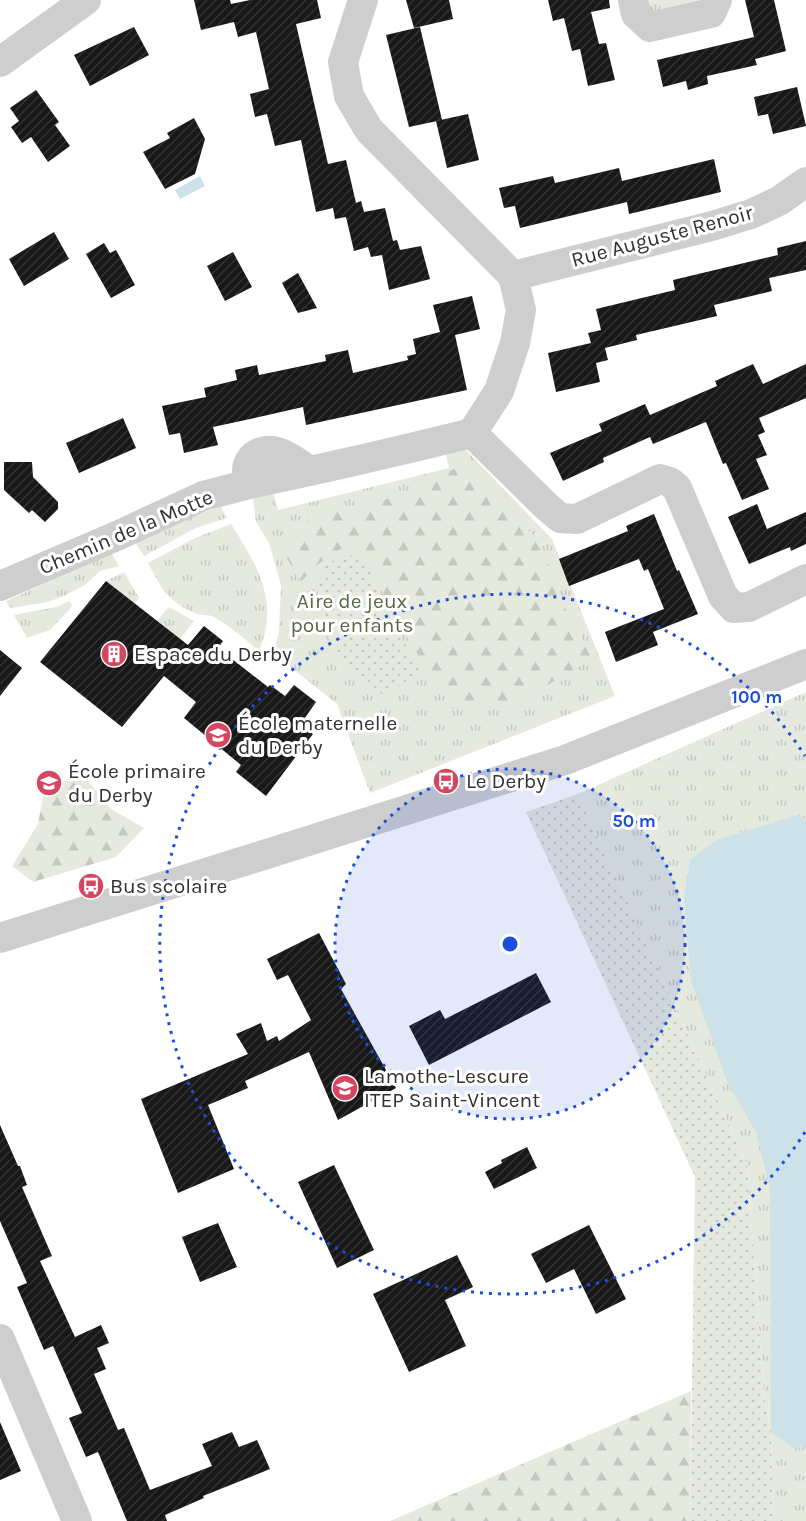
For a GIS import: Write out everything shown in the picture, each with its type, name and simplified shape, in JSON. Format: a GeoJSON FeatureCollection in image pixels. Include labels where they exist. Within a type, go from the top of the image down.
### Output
{"type":"FeatureCollection","features":[{"type":"Feature","properties":{"kind":"street"},"geometry":{"type":"LineString","coordinates":[[0,62],[86,0]]}},
{"type":"Feature","properties":{"kind":"street"},"geometry":{"type":"LineString","coordinates":[[363,0],[344,62],[349,96],[369,130],[513,276],[521,310],[515,343],[499,391],[472,433],[560,518],[578,519],[660,479],[670,482],[677,488],[723,596],[734,608],[749,607],[806,579]]}},
{"type":"Feature","properties":{"kind":"street"},"geometry":{"type":"LineString","coordinates":[[633,0],[636,15],[650,27],[711,13],[717,0]]}},
{"type":"Feature","properties":{"kind":"street","name":"Rue Auguste Renoir"},"geometry":{"type":"LineString","coordinates":[[513,276],[741,217],[779,201],[806,182]]}},
{"type":"Feature","properties":{"kind":"street","name":"Chemin de la Motte"},"geometry":{"type":"LineString","coordinates":[[0,585],[119,535],[203,496],[253,483],[249,479],[247,465],[261,452],[272,451],[284,455],[310,471],[472,433]]}},
{"type":"Feature","properties":{"kind":"street"},"geometry":{"type":"LineString","coordinates":[[0,938],[565,760],[806,664]]}},
{"type":"Feature","properties":{"kind":"street"},"geometry":{"type":"LineString","coordinates":[[0,1339],[77,1521]]}},
{"type":"Feature","properties":{"kind":"green space"},"geometry":{"type":"Polygon","coordinates":[[[648,0],[705,0],[651,13],[648,0]]]}},
{"type":"Feature","properties":{"kind":"green space"},"geometry":{"type":"Polygon","coordinates":[[[462,446],[552,539],[615,696],[370,793],[337,704],[273,653],[279,632],[281,585],[269,543],[256,522],[253,498],[273,492],[278,510],[449,468],[445,450],[462,446]]]}},
{"type":"Feature","properties":{"kind":"green space"},"geometry":{"type":"Polygon","coordinates":[[[467,462],[541,544],[561,600],[592,659],[522,700],[453,709],[432,673],[395,620],[367,556],[340,549],[314,567],[301,582],[280,547],[317,511],[366,507],[425,484],[467,462]]]}},
{"type":"Feature","properties":{"kind":"green space"},"geometry":{"type":"Polygon","coordinates":[[[221,507],[227,518],[196,528],[144,556],[135,542],[191,516],[221,507]]]}},
{"type":"Feature","properties":{"kind":"green space"},"geometry":{"type":"Polygon","coordinates":[[[231,524],[263,584],[267,616],[265,633],[259,651],[214,617],[195,613],[178,604],[166,593],[148,563],[195,538],[231,524]]]}},
{"type":"Feature","properties":{"kind":"green space"},"geometry":{"type":"Polygon","coordinates":[[[111,553],[119,566],[100,571],[85,585],[66,595],[48,602],[10,608],[6,601],[111,553]]]}},
{"type":"Feature","properties":{"kind":"green space","name":"Aire de jeux pour enfants"},"geometry":{"type":"Polygon","coordinates":[[[351,555],[367,563],[391,623],[423,671],[384,696],[343,661],[322,623],[317,587],[326,563],[351,555]]]}},
{"type":"Feature","properties":{"kind":"green space"},"geometry":{"type":"Polygon","coordinates":[[[124,572],[139,598],[135,604],[106,581],[124,572]]]}},
{"type":"Feature","properties":{"kind":"green space"},"geometry":{"type":"Polygon","coordinates":[[[69,601],[72,605],[70,609],[50,630],[27,638],[14,615],[56,607],[69,601]]]}},
{"type":"Feature","properties":{"kind":"green space"},"geometry":{"type":"Polygon","coordinates":[[[169,607],[194,621],[180,639],[157,621],[169,607]]]}},
{"type":"Feature","properties":{"kind":"green space"},"geometry":{"type":"Polygon","coordinates":[[[806,692],[806,1521],[773,1521],[771,1432],[764,1395],[747,1165],[578,794],[806,692]]]}},
{"type":"Feature","properties":{"kind":"green space"},"geometry":{"type":"Polygon","coordinates":[[[84,776],[111,809],[144,828],[116,857],[33,882],[12,866],[38,824],[45,786],[84,776]]]}},
{"type":"Feature","properties":{"kind":"green space"},"geometry":{"type":"Polygon","coordinates":[[[578,794],[747,1165],[764,1395],[771,1432],[773,1521],[690,1521],[695,1177],[526,812],[578,794]]]}},
{"type":"Feature","properties":{"kind":"green space"},"geometry":{"type":"Polygon","coordinates":[[[691,1391],[690,1521],[390,1521],[691,1391]]]}},
{"type":"Feature","properties":{"kind":"shaded area"},"geometry":{"type":"Polygon","coordinates":[[[200,176],[205,186],[180,199],[175,190],[200,176]]]}},
{"type":"Feature","properties":{"kind":"shaded area"},"geometry":{"type":"Polygon","coordinates":[[[798,815],[806,819],[806,1447],[793,1448],[771,1432],[770,1189],[756,1132],[728,1084],[691,981],[684,897],[690,860],[717,840],[798,815]]]}},
{"type":"Feature","properties":{"kind":"building"},"geometry":{"type":"Polygon","coordinates":[[[194,0],[230,0],[231,4],[250,0],[317,0],[321,18],[296,24],[328,164],[346,160],[356,203],[361,201],[364,212],[385,208],[393,241],[397,240],[400,250],[421,246],[430,279],[389,290],[382,255],[371,257],[368,247],[354,251],[346,217],[335,219],[333,208],[316,212],[301,140],[275,146],[267,114],[255,117],[250,94],[269,89],[256,32],[238,37],[234,22],[201,30],[194,0]]]}},
{"type":"Feature","properties":{"kind":"building"},"geometry":{"type":"Polygon","coordinates":[[[406,0],[449,0],[453,19],[414,28],[406,0]]]}},
{"type":"Feature","properties":{"kind":"building"},"geometry":{"type":"Polygon","coordinates":[[[548,0],[609,0],[610,8],[591,12],[599,44],[606,43],[615,80],[588,86],[580,49],[572,51],[564,18],[553,21],[548,0]]]}},
{"type":"Feature","properties":{"kind":"building"},"geometry":{"type":"Polygon","coordinates":[[[745,0],[774,0],[786,51],[755,59],[757,65],[707,76],[708,84],[688,90],[686,81],[663,87],[657,60],[754,37],[745,0]]]}},
{"type":"Feature","properties":{"kind":"building"},"geometry":{"type":"Polygon","coordinates":[[[134,27],[149,55],[90,86],[74,55],[134,27]]]}},
{"type":"Feature","properties":{"kind":"building"},"geometry":{"type":"Polygon","coordinates":[[[420,27],[442,120],[409,127],[386,35],[420,27]]]}},
{"type":"Feature","properties":{"kind":"building"},"geometry":{"type":"Polygon","coordinates":[[[797,87],[806,126],[773,134],[768,114],[758,116],[754,97],[797,87]]]}},
{"type":"Feature","properties":{"kind":"building"},"geometry":{"type":"Polygon","coordinates":[[[36,90],[59,122],[55,125],[70,146],[48,162],[31,137],[22,143],[11,127],[19,121],[10,108],[36,90]]]}},
{"type":"Feature","properties":{"kind":"building"},"geometry":{"type":"Polygon","coordinates":[[[468,114],[479,160],[447,168],[436,121],[468,114]]]}},
{"type":"Feature","properties":{"kind":"building"},"geometry":{"type":"Polygon","coordinates":[[[194,118],[205,139],[195,174],[165,189],[143,152],[170,138],[167,133],[194,118]]]}},
{"type":"Feature","properties":{"kind":"building"},"geometry":{"type":"Polygon","coordinates":[[[714,159],[721,192],[629,214],[627,202],[520,228],[515,206],[504,208],[499,188],[553,176],[555,183],[619,168],[622,181],[714,159]]]}},
{"type":"Feature","properties":{"kind":"building"},"geometry":{"type":"Polygon","coordinates":[[[54,232],[69,259],[24,286],[9,259],[54,232]]]}},
{"type":"Feature","properties":{"kind":"building"},"geometry":{"type":"Polygon","coordinates":[[[806,241],[806,270],[769,278],[772,291],[714,305],[717,316],[636,335],[637,340],[605,348],[608,360],[596,363],[600,382],[556,392],[548,353],[591,343],[588,333],[601,330],[596,309],[675,290],[673,280],[778,255],[777,248],[806,241]]]}},
{"type":"Feature","properties":{"kind":"building"},"geometry":{"type":"Polygon","coordinates":[[[104,243],[110,253],[116,250],[135,285],[111,298],[86,254],[104,243]]]}},
{"type":"Feature","properties":{"kind":"building"},"geometry":{"type":"Polygon","coordinates":[[[233,252],[252,287],[225,301],[207,266],[233,252]]]}},
{"type":"Feature","properties":{"kind":"building"},"geometry":{"type":"Polygon","coordinates":[[[298,273],[317,308],[298,313],[282,283],[298,273]]]}},
{"type":"Feature","properties":{"kind":"building"},"geometry":{"type":"Polygon","coordinates":[[[472,296],[480,329],[455,335],[467,390],[306,425],[303,407],[213,427],[218,445],[184,453],[180,433],[169,435],[162,406],[206,397],[204,388],[237,380],[235,370],[257,365],[259,375],[326,361],[325,355],[348,350],[353,373],[408,360],[407,356],[416,354],[413,339],[440,332],[433,305],[472,296]]]}},
{"type":"Feature","properties":{"kind":"building"},"geometry":{"type":"Polygon","coordinates":[[[753,364],[763,384],[806,364],[806,398],[759,418],[765,432],[758,435],[767,455],[756,459],[769,489],[742,500],[726,463],[723,464],[706,422],[653,444],[650,437],[603,458],[604,462],[563,481],[550,453],[602,431],[599,424],[645,404],[650,415],[717,386],[715,381],[753,364]]]}},
{"type":"Feature","properties":{"kind":"building"},"geometry":{"type":"Polygon","coordinates":[[[123,418],[136,448],[79,473],[66,443],[123,418]]]}},
{"type":"Feature","properties":{"kind":"building"},"geometry":{"type":"Polygon","coordinates":[[[4,462],[32,462],[33,477],[58,502],[58,509],[45,522],[32,510],[29,513],[4,490],[4,462]]]}},
{"type":"Feature","properties":{"kind":"building"},"geometry":{"type":"Polygon","coordinates":[[[757,504],[767,529],[806,512],[806,544],[791,551],[790,547],[749,564],[728,517],[757,504]]]}},
{"type":"Feature","properties":{"kind":"building"},"geometry":{"type":"Polygon","coordinates":[[[654,514],[677,571],[679,570],[698,614],[653,632],[658,645],[616,662],[605,632],[664,609],[648,569],[644,571],[639,559],[569,586],[559,559],[628,531],[626,526],[654,514]]]}},
{"type":"Feature","properties":{"kind":"building"},"geometry":{"type":"Polygon","coordinates":[[[106,581],[188,645],[204,626],[223,641],[218,648],[268,687],[270,685],[285,696],[294,685],[316,702],[300,725],[313,734],[266,796],[236,772],[241,765],[184,718],[196,702],[164,676],[122,727],[40,662],[106,581]]]}},
{"type":"Feature","properties":{"kind":"building"},"geometry":{"type":"Polygon","coordinates":[[[0,650],[22,668],[0,696],[0,650]]]}},
{"type":"Feature","properties":{"kind":"building"},"geometry":{"type":"Polygon","coordinates":[[[319,933],[346,984],[341,989],[396,1088],[338,1120],[309,1052],[245,1081],[248,1088],[208,1105],[234,1169],[178,1193],[141,1099],[248,1054],[236,1034],[261,1023],[267,1041],[277,1036],[279,1041],[311,1020],[288,975],[277,980],[267,959],[319,933]]]}},
{"type":"Feature","properties":{"kind":"building"},"geometry":{"type":"Polygon","coordinates":[[[536,973],[551,1002],[429,1065],[409,1026],[440,1010],[445,1019],[536,973]]]}},
{"type":"Feature","properties":{"kind":"building"},"geometry":{"type":"Polygon","coordinates":[[[0,1125],[20,1166],[27,1185],[22,1187],[52,1256],[40,1261],[75,1337],[101,1325],[109,1343],[97,1348],[106,1369],[94,1374],[118,1430],[124,1428],[150,1490],[212,1466],[202,1444],[232,1432],[239,1447],[257,1440],[270,1469],[203,1496],[204,1498],[165,1515],[167,1521],[127,1521],[98,1452],[86,1457],[69,1418],[82,1413],[53,1346],[44,1350],[17,1287],[27,1283],[0,1221],[0,1125]]]}},
{"type":"Feature","properties":{"kind":"building"},"geometry":{"type":"Polygon","coordinates":[[[527,1147],[537,1168],[494,1189],[485,1172],[502,1163],[501,1160],[527,1147]]]}},
{"type":"Feature","properties":{"kind":"building"},"geometry":{"type":"Polygon","coordinates":[[[334,1165],[374,1250],[337,1268],[298,1182],[334,1165]]]}},
{"type":"Feature","properties":{"kind":"building"},"geometry":{"type":"Polygon","coordinates":[[[218,1223],[237,1267],[200,1282],[182,1237],[218,1223]]]}},
{"type":"Feature","properties":{"kind":"building"},"geometry":{"type":"Polygon","coordinates":[[[589,1225],[626,1299],[596,1314],[574,1269],[546,1283],[531,1254],[589,1225]]]}},
{"type":"Feature","properties":{"kind":"building"},"geometry":{"type":"Polygon","coordinates":[[[457,1255],[473,1287],[445,1300],[466,1346],[409,1372],[373,1294],[457,1255]]]}},
{"type":"Feature","properties":{"kind":"building"},"geometry":{"type":"Polygon","coordinates":[[[0,1422],[21,1471],[0,1480],[0,1422]]]}},
{"type":"Feature","properties":{"kind":"place","name":"Espace du Derby"},"geometry":{"type":"Point","coordinates":[114,654]}},
{"type":"Feature","properties":{"kind":"place","name":"École maternelle du Derby"},"geometry":{"type":"Point","coordinates":[218,735]}},
{"type":"Feature","properties":{"kind":"place","name":"Le Derby"},"geometry":{"type":"Point","coordinates":[446,781]}},
{"type":"Feature","properties":{"kind":"place","name":"École primaire du Derby"},"geometry":{"type":"Point","coordinates":[49,783]}},
{"type":"Feature","properties":{"kind":"place","name":"Bus scolaire"},"geometry":{"type":"Point","coordinates":[91,886]}},
{"type":"Feature","properties":{"kind":"place","name":"Lamothe-Lescure ITEP Saint-Vincent"},"geometry":{"type":"Point","coordinates":[345,1088]}}]}
